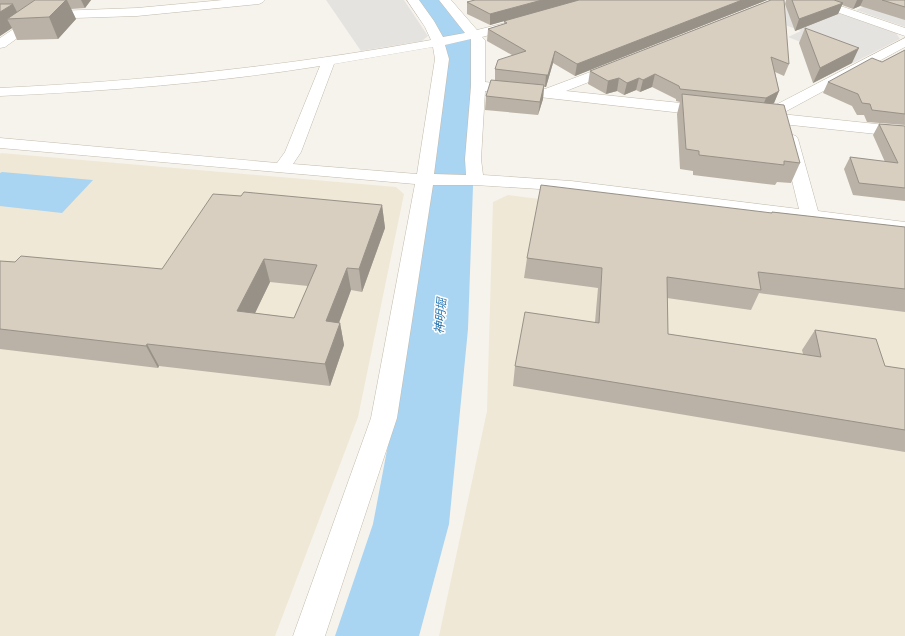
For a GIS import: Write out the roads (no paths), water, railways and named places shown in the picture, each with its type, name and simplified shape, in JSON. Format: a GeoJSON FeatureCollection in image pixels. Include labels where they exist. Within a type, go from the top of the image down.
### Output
{"type":"FeatureCollection","features":[{"type":"Feature","properties":{"kind":"street"},"geometry":{"type":"LineString","coordinates":[[0,44],[64,0]]}},
{"type":"Feature","properties":{"kind":"street"},"geometry":{"type":"LineString","coordinates":[[0,17],[40,17],[137,12],[259,0]]}},
{"type":"Feature","properties":{"kind":"street"},"geometry":{"type":"LineString","coordinates":[[310,636],[384,418],[430,180],[442,59],[440,42],[413,0]]}},
{"type":"Feature","properties":{"kind":"street"},"geometry":{"type":"LineString","coordinates":[[445,0],[478,40],[478,86],[470,180]]}},
{"type":"Feature","properties":{"kind":"street"},"geometry":{"type":"LineString","coordinates":[[812,0],[905,32]]}},
{"type":"Feature","properties":{"kind":"street"},"geometry":{"type":"LineString","coordinates":[[0,92],[168,82],[235,75],[440,42],[531,20]]}},
{"type":"Feature","properties":{"kind":"street"},"geometry":{"type":"LineString","coordinates":[[763,117],[905,42]]}},
{"type":"Feature","properties":{"kind":"street"},"geometry":{"type":"LineString","coordinates":[[282,168],[292,152],[324,75],[328,61]]}},
{"type":"Feature","properties":{"kind":"street"},"geometry":{"type":"LineString","coordinates":[[548,93],[628,61]]}},
{"type":"Feature","properties":{"kind":"street"},"geometry":{"type":"LineString","coordinates":[[478,86],[725,112]]}},
{"type":"Feature","properties":{"kind":"street"},"geometry":{"type":"LineString","coordinates":[[748,115],[905,132]]}},
{"type":"Feature","properties":{"kind":"street"},"geometry":{"type":"LineString","coordinates":[[784,119],[810,216]]}},
{"type":"Feature","properties":{"kind":"street"},"geometry":{"type":"LineString","coordinates":[[0,143],[430,180],[470,180],[571,186],[905,228]]}},
{"type":"Feature","properties":{"kind":"water"},"geometry":{"type":"Polygon","coordinates":[[[0,173],[93,180],[62,213],[0,206],[0,173]]]}},
{"type":"Feature","properties":{"kind":"waterway","name":"神明堀"},"geometry":{"type":"LineString","coordinates":[[377,636],[411,524],[439,329],[461,44],[430,0]]}}]}
